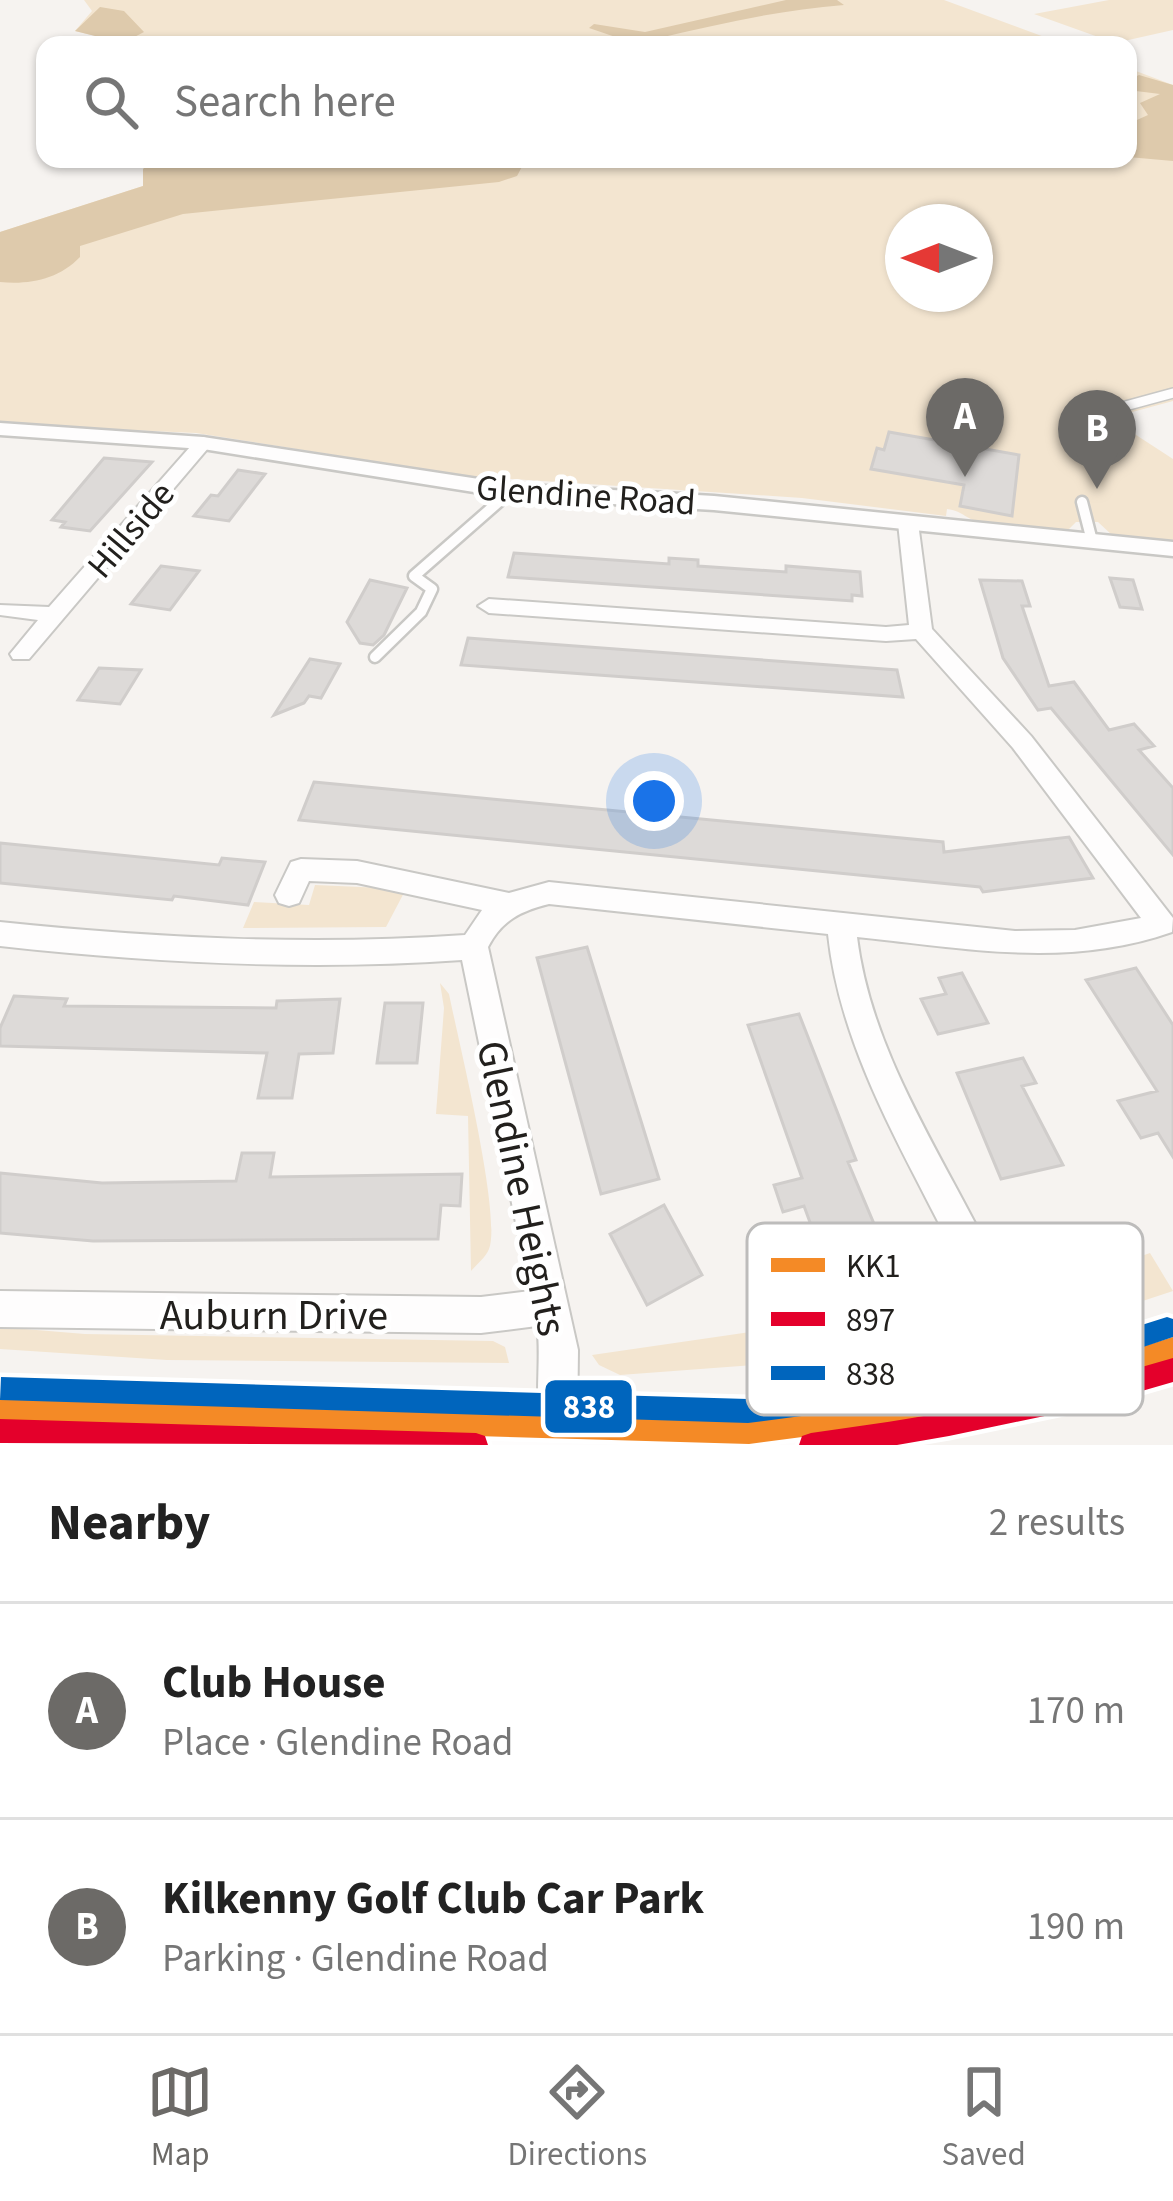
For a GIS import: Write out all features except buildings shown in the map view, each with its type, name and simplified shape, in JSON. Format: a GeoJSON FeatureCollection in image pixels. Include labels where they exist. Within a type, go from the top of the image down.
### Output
{"type":"FeatureCollection","features":[{"type":"Feature","properties":{"kind":"main road"},"geometry":{"type":"LineString","coordinates":[[1143,1357],[1173,1348]]}},
{"type":"Feature","properties":{"kind":"main road"},"geometry":{"type":"LineString","coordinates":[[0,1410],[368,1435],[749,1432],[879,1415]]}},
{"type":"Feature","properties":{"kind":"street","name":"Glendine Road"},"geometry":{"type":"LineString","coordinates":[[0,429],[203,443],[511,491],[714,503],[1173,549]]}},
{"type":"Feature","properties":{"kind":"street","name":"Hillside"},"geometry":{"type":"LineString","coordinates":[[21,654],[203,443]]}},
{"type":"Feature","properties":{"kind":"street"},"geometry":{"type":"LineString","coordinates":[[289,895],[301,870],[380,876],[505,903],[549,893],[841,923],[978,943],[1123,938],[1168,931],[1022,742],[921,631],[908,523]]}},
{"type":"Feature","properties":{"kind":"street"},"geometry":{"type":"LineString","coordinates":[[488,606],[886,634],[921,631]]}},
{"type":"Feature","properties":{"kind":"street"},"geometry":{"type":"LineString","coordinates":[[6,610],[58,615]]}},
{"type":"Feature","properties":{"kind":"street"},"geometry":{"type":"LineString","coordinates":[[0,934],[146,950],[395,954],[474,947],[484,922],[505,903]]}},
{"type":"Feature","properties":{"kind":"street"},"geometry":{"type":"LineString","coordinates":[[841,923],[843,967],[882,1068],[957,1223]]}},
{"type":"Feature","properties":{"kind":"street","name":"Glendine Heights"},"geometry":{"type":"LineString","coordinates":[[474,947],[560,1350],[558,1430]]}},
{"type":"Feature","properties":{"kind":"street","name":"Auburn Drive"},"geometry":{"type":"LineString","coordinates":[[0,1310],[481,1315],[548,1307]]}},
{"type":"Feature","properties":{"kind":"lane"},"geometry":{"type":"LineString","coordinates":[[1109,437],[1122,433],[1100,418],[1107,411],[1173,394]]}},
{"type":"Feature","properties":{"kind":"lane"},"geometry":{"type":"LineString","coordinates":[[375,657],[421,612],[432,589],[414,576],[447,544],[489,517],[511,491]]}},
{"type":"Feature","properties":{"kind":"lane"},"geometry":{"type":"LineString","coordinates":[[1082,502],[1092,541]]}},
{"type":"Feature","properties":{"kind":"shaded area"},"geometry":{"type":"Polygon","coordinates":[[[84,0],[944,0],[1042,36],[96,36],[75,31],[92,11],[84,0]]]}},
{"type":"Feature","properties":{"kind":"shaded area"},"geometry":{"type":"Polygon","coordinates":[[[786,0],[837,0],[844,5],[668,36],[613,36],[589,28],[594,24],[645,32],[786,0]]]}},
{"type":"Feature","properties":{"kind":"shaded area"},"geometry":{"type":"Polygon","coordinates":[[[1109,0],[1173,0],[1173,30],[1137,38],[1095,36],[1034,14],[1109,0]]]}},
{"type":"Feature","properties":{"kind":"shaded area"},"geometry":{"type":"Polygon","coordinates":[[[100,7],[124,11],[144,32],[95,36],[75,31],[100,7]]]}},
{"type":"Feature","properties":{"kind":"shaded area"},"geometry":{"type":"Polygon","coordinates":[[[1137,71],[1173,85],[1173,401],[1110,418],[1173,459],[1173,541],[1113,536],[1098,522],[1076,522],[1066,532],[1024,529],[982,523],[947,509],[946,516],[802,498],[467,476],[196,433],[0,424],[0,232],[143,186],[144,168],[1137,168],[1137,71]]]}},
{"type":"Feature","properties":{"kind":"shaded area"},"geometry":{"type":"Polygon","coordinates":[[[1137,76],[1173,85],[1173,161],[1137,158],[1137,120],[1148,115],[1140,103],[1160,94],[1137,91],[1137,76]]]}},
{"type":"Feature","properties":{"kind":"shaded area"},"geometry":{"type":"Polygon","coordinates":[[[521,168],[517,176],[499,182],[183,214],[80,246],[80,257],[53,275],[0,282],[0,232],[143,186],[143,169],[521,168]]]}},
{"type":"Feature","properties":{"kind":"shaded area"},"geometry":{"type":"Polygon","coordinates":[[[315,885],[406,889],[386,927],[243,928],[254,902],[309,905],[315,885]]]}},
{"type":"Feature","properties":{"kind":"shaded area"},"geometry":{"type":"Polygon","coordinates":[[[440,983],[449,994],[490,1202],[489,1249],[471,1271],[468,1116],[436,1114],[444,1008],[440,983]]]}},
{"type":"Feature","properties":{"kind":"shaded area"},"geometry":{"type":"Polygon","coordinates":[[[1150,1253],[1173,1291],[1143,1301],[1143,1255],[1150,1253]]]}},
{"type":"Feature","properties":{"kind":"shaded area"},"geometry":{"type":"Polygon","coordinates":[[[0,1327],[85,1334],[493,1341],[505,1347],[509,1363],[167,1360],[0,1349],[0,1327]]]}},
{"type":"Feature","properties":{"kind":"shaded area"},"geometry":{"type":"Polygon","coordinates":[[[747,1333],[747,1366],[620,1375],[599,1365],[592,1355],[747,1333]]]}},
{"type":"Feature","properties":{"kind":"transit line","name":"838"},"geometry":{"type":"LineString","coordinates":[[1143,1336],[1167,1328]]}},
{"type":"Feature","properties":{"kind":"transit line","name":"KK1"},"geometry":{"type":"LineString","coordinates":[[1143,1358],[1173,1348]]}},
{"type":"Feature","properties":{"kind":"transit line","name":"897"},"geometry":{"type":"LineString","coordinates":[[1143,1379],[1173,1370]]}},
{"type":"Feature","properties":{"kind":"transit line","name":"838"},"geometry":{"type":"LineString","coordinates":[[1,1389],[747,1411]]}},
{"type":"Feature","properties":{"kind":"transit line","name":"KK1"},"geometry":{"type":"LineString","coordinates":[[0,1410],[749,1432],[879,1415]]}},
{"type":"Feature","properties":{"kind":"transit line","name":"897"},"geometry":{"type":"LineString","coordinates":[[811,1445],[998,1415]]}},
{"type":"Feature","properties":{"kind":"transit line","name":"897"},"geometry":{"type":"LineString","coordinates":[[0,1431],[476,1445]]}},
{"type":"Feature","properties":{"kind":"place","name":"Club House"},"geometry":{"type":"Point","coordinates":[965,477]}},
{"type":"Feature","properties":{"kind":"place","name":"Kilkenny Golf Club Car Park"},"geometry":{"type":"Point","coordinates":[1097,489]}}]}
